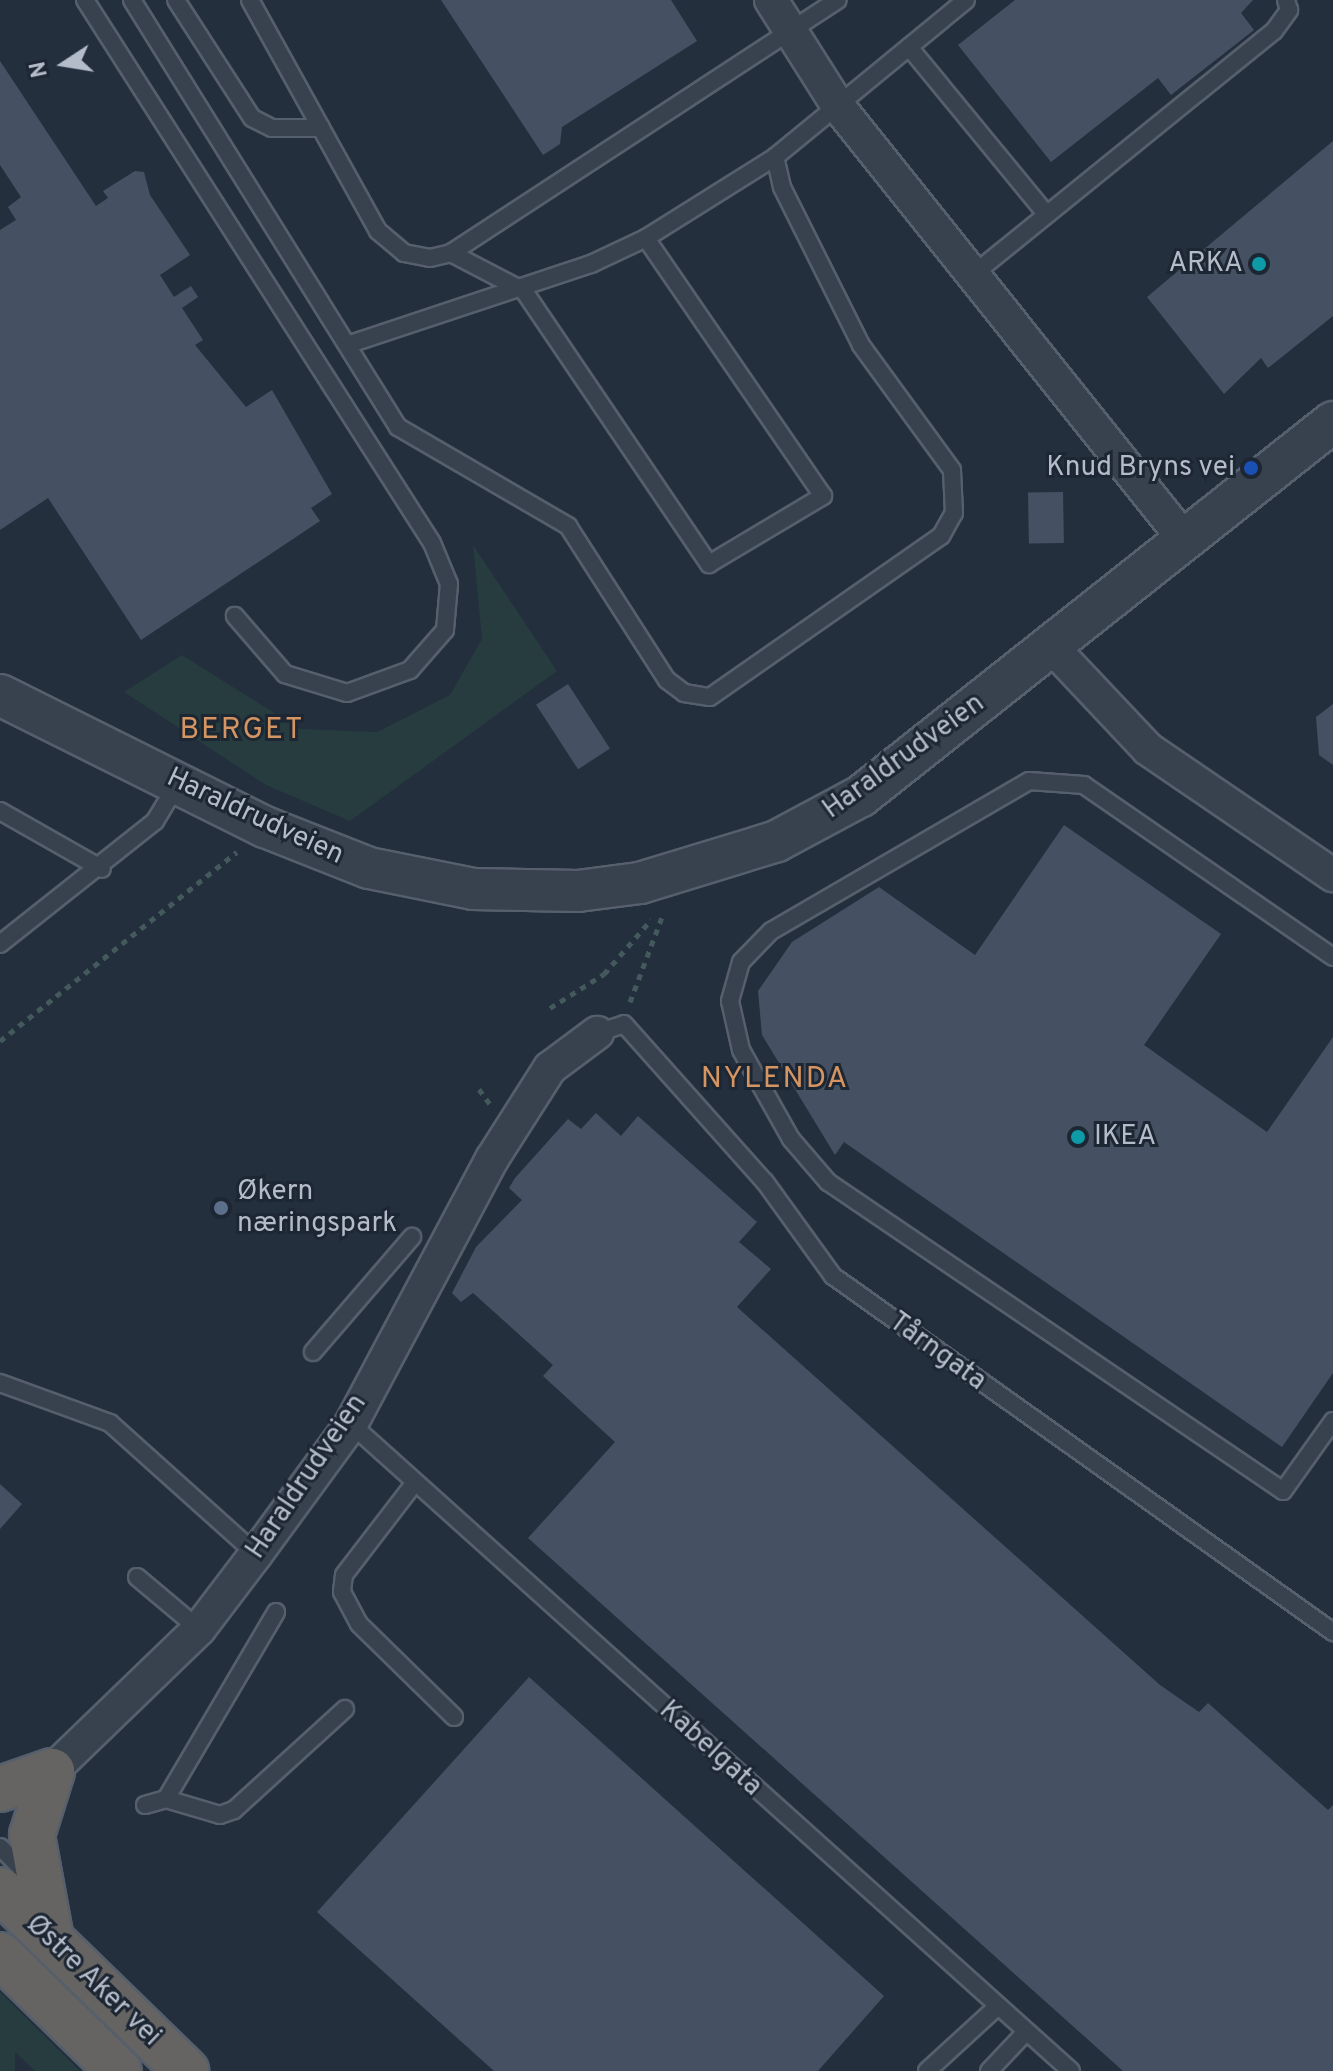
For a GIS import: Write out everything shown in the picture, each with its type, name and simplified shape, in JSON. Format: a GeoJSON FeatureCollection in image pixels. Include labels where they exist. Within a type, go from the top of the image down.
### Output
{"type":"FeatureCollection","features":[{"type":"Feature","properties":{"kind":"highway"},"geometry":{"type":"LineString","coordinates":[[0,1789],[52,1771]]}},
{"type":"Feature","properties":{"kind":"highway"},"geometry":{"type":"LineString","coordinates":[[20,1888],[32,1835],[52,1771]]}},
{"type":"Feature","properties":{"kind":"highway","name":"Østre Aker vei"},"geometry":{"type":"LineString","coordinates":[[20,1888],[51,1939],[186,2071]]}},
{"type":"Feature","properties":{"kind":"highway","name":"Østre Aker vei"},"geometry":{"type":"LineString","coordinates":[[0,1955],[119,2071]]}},
{"type":"Feature","properties":{"kind":"street"},"geometry":{"type":"LineString","coordinates":[[771,0],[838,106],[970,277],[1184,539]]}},
{"type":"Feature","properties":{"kind":"street","name":"Haraldrudveien"},"geometry":{"type":"LineString","coordinates":[[0,695],[318,850],[427,882],[532,892],[640,883],[734,858],[822,818],[1051,646],[1333,422]]}},
{"type":"Feature","properties":{"kind":"street"},"geometry":{"type":"LineString","coordinates":[[1051,646],[1148,749],[1333,875]]}},
{"type":"Feature","properties":{"kind":"street","name":"Haraldrudveien"},"geometry":{"type":"LineString","coordinates":[[52,1771],[199,1629],[256,1554],[351,1424],[492,1159],[550,1068],[610,1029]]}},
{"type":"Feature","properties":{"kind":"lane"},"geometry":{"type":"LineString","coordinates":[[85,0],[432,543],[449,584],[445,630],[410,670],[347,693],[285,674],[235,616]]}},
{"type":"Feature","properties":{"kind":"lane"},"geometry":{"type":"LineString","coordinates":[[132,0],[350,344],[398,427],[568,526],[667,680],[684,693],[710,697],[941,536],[954,513],[952,470],[861,345],[782,187],[775,157]]}},
{"type":"Feature","properties":{"kind":"lane"},"geometry":{"type":"LineString","coordinates":[[176,0],[252,118],[272,128],[321,128]]}},
{"type":"Feature","properties":{"kind":"lane"},"geometry":{"type":"LineString","coordinates":[[250,0],[321,128],[394,246],[417,257],[451,253],[838,0]]}},
{"type":"Feature","properties":{"kind":"lane"},"geometry":{"type":"LineString","coordinates":[[350,344],[524,291],[646,238],[775,157],[966,0]]}},
{"type":"Feature","properties":{"kind":"lane"},"geometry":{"type":"LineString","coordinates":[[970,277],[1274,31],[1289,10],[1286,0]]}},
{"type":"Feature","properties":{"kind":"lane"},"geometry":{"type":"LineString","coordinates":[[909,47],[1047,215]]}},
{"type":"Feature","properties":{"kind":"lane"},"geometry":{"type":"LineString","coordinates":[[451,253],[524,291],[701,563],[716,563],[823,496],[646,238]]}},
{"type":"Feature","properties":{"kind":"lane"},"geometry":{"type":"LineString","coordinates":[[1332,953],[1084,785],[1029,781],[771,931],[741,962],[730,1001],[741,1050],[791,1139],[828,1182],[1283,1491],[1333,1421]]}},
{"type":"Feature","properties":{"kind":"lane"},"geometry":{"type":"LineString","coordinates":[[0,944],[102,869],[155,821],[178,783]]}},
{"type":"Feature","properties":{"kind":"lane"},"geometry":{"type":"LineString","coordinates":[[0,811],[102,869]]}},
{"type":"Feature","properties":{"kind":"lane","name":"Tårngata"},"geometry":{"type":"LineString","coordinates":[[610,1029],[765,1182],[833,1276],[1333,1632]]}},
{"type":"Feature","properties":{"kind":"lane"},"geometry":{"type":"LineString","coordinates":[[313,1352],[412,1237]]}},
{"type":"Feature","properties":{"kind":"lane"},"geometry":{"type":"LineString","coordinates":[[0,1383],[110,1423],[256,1554]]}},
{"type":"Feature","properties":{"kind":"lane","name":"Kabelgata"},"geometry":{"type":"LineString","coordinates":[[351,1424],[413,1485],[1071,2071]]}},
{"type":"Feature","properties":{"kind":"lane"},"geometry":{"type":"LineString","coordinates":[[413,1485],[344,1575],[342,1592],[359,1624],[454,1717]]}},
{"type":"Feature","properties":{"kind":"lane"},"geometry":{"type":"LineString","coordinates":[[137,1577],[199,1629]]}},
{"type":"Feature","properties":{"kind":"lane"},"geometry":{"type":"LineString","coordinates":[[166,1799],[276,1612]]}},
{"type":"Feature","properties":{"kind":"lane"},"geometry":{"type":"LineString","coordinates":[[145,1805],[166,1799],[220,1815],[234,1810],[345,1709]]}},
{"type":"Feature","properties":{"kind":"lane"},"geometry":{"type":"LineString","coordinates":[[0,1847],[20,1888]]}},
{"type":"Feature","properties":{"kind":"lane"},"geometry":{"type":"LineString","coordinates":[[927,2071],[998,2006]]}},
{"type":"Feature","properties":{"kind":"lane"},"geometry":{"type":"LineString","coordinates":[[989,2071],[1026,2032]]}},
{"type":"Feature","properties":{"kind":"path"},"geometry":{"type":"LineString","coordinates":[[0,1041],[244,846]]}},
{"type":"Feature","properties":{"kind":"path"},"geometry":{"type":"LineString","coordinates":[[550,1008],[604,974],[667,905],[610,1029]]}},
{"type":"Feature","properties":{"kind":"green space"},"geometry":{"type":"Polygon","coordinates":[[[473,545],[557,671],[350,821],[266,785],[124,692],[182,655],[300,729],[377,732],[450,695],[482,639],[473,545]]]}},
{"type":"Feature","properties":{"kind":"green space"},"geometry":{"type":"Polygon","coordinates":[[[0,1992],[80,2071],[35,2071],[15,2052],[15,2071],[0,2071],[0,1992]]]}},
{"type":"Feature","properties":{"kind":"building"},"geometry":{"type":"Polygon","coordinates":[[[441,0],[671,0],[697,41],[562,127],[560,144],[543,155],[441,0]]]}},
{"type":"Feature","properties":{"kind":"building"},"geometry":{"type":"Polygon","coordinates":[[[1015,0],[1253,0],[1241,13],[1254,30],[1171,95],[1158,78],[1051,162],[958,45],[1015,0]]]}},
{"type":"Feature","properties":{"kind":"building"},"geometry":{"type":"Polygon","coordinates":[[[0,61],[96,206],[108,198],[103,191],[135,171],[144,172],[150,195],[190,255],[160,275],[174,297],[191,286],[198,297],[182,308],[203,340],[195,345],[246,407],[272,390],[332,494],[311,508],[320,521],[141,640],[48,498],[0,530],[0,230],[16,220],[8,207],[21,197],[0,165],[0,61]]]}},
{"type":"Feature","properties":{"kind":"building","name":"ARKA"},"geometry":{"type":"Polygon","coordinates":[[[1333,141],[1333,316],[1268,368],[1261,358],[1224,394],[1147,297],[1333,141]]]}},
{"type":"Feature","properties":{"kind":"building"},"geometry":{"type":"Polygon","coordinates":[[[1063,492],[1064,543],[1029,544],[1028,493],[1063,492]]]}},
{"type":"Feature","properties":{"kind":"building"},"geometry":{"type":"Polygon","coordinates":[[[568,684],[610,749],[578,769],[536,705],[568,684]]]}},
{"type":"Feature","properties":{"kind":"building"},"geometry":{"type":"Polygon","coordinates":[[[1333,704],[1333,765],[1319,755],[1316,717],[1333,704]]]}},
{"type":"Feature","properties":{"kind":"building","name":"IKEA"},"geometry":{"type":"Polygon","coordinates":[[[1064,825],[1221,934],[1144,1045],[1267,1132],[1333,1037],[1333,1373],[1282,1447],[844,1142],[835,1155],[762,1035],[758,991],[792,942],[879,887],[975,955],[1064,825]]]}},
{"type":"Feature","properties":{"kind":"building"},"geometry":{"type":"Polygon","coordinates":[[[596,1113],[621,1136],[638,1116],[757,1222],[739,1242],[771,1269],[737,1307],[1160,1685],[1199,1712],[1208,1703],[1328,1810],[1333,1805],[1333,2071],[1123,2071],[528,1538],[615,1442],[543,1376],[553,1365],[473,1293],[461,1302],[452,1293],[476,1247],[522,1200],[509,1188],[515,1178],[568,1119],[581,1129],[596,1113]]]}},
{"type":"Feature","properties":{"kind":"building"},"geometry":{"type":"Polygon","coordinates":[[[0,1484],[22,1504],[0,1529],[0,1484]]]}},
{"type":"Feature","properties":{"kind":"building"},"geometry":{"type":"Polygon","coordinates":[[[529,1677],[884,1996],[818,2071],[494,2071],[317,1912],[529,1677]]]}},
{"type":"Feature","properties":{"kind":"place","name":"ARKA"},"geometry":{"type":"Point","coordinates":[1259,264]}},
{"type":"Feature","properties":{"kind":"place","name":"Knud Bryns vei"},"geometry":{"type":"Point","coordinates":[1251,468]}},
{"type":"Feature","properties":{"kind":"place","name":"IKEA"},"geometry":{"type":"Point","coordinates":[1078,1137]}},
{"type":"Feature","properties":{"kind":"place","name":"Økern næringspark"},"geometry":{"type":"Point","coordinates":[221,1208]}},
{"type":"Feature","properties":{"kind":"district","name":"BERGET"},"geometry":{"type":"Point","coordinates":[242,731]}},
{"type":"Feature","properties":{"kind":"district","name":"NYLENDA"},"geometry":{"type":"Point","coordinates":[775,1080]}}]}
